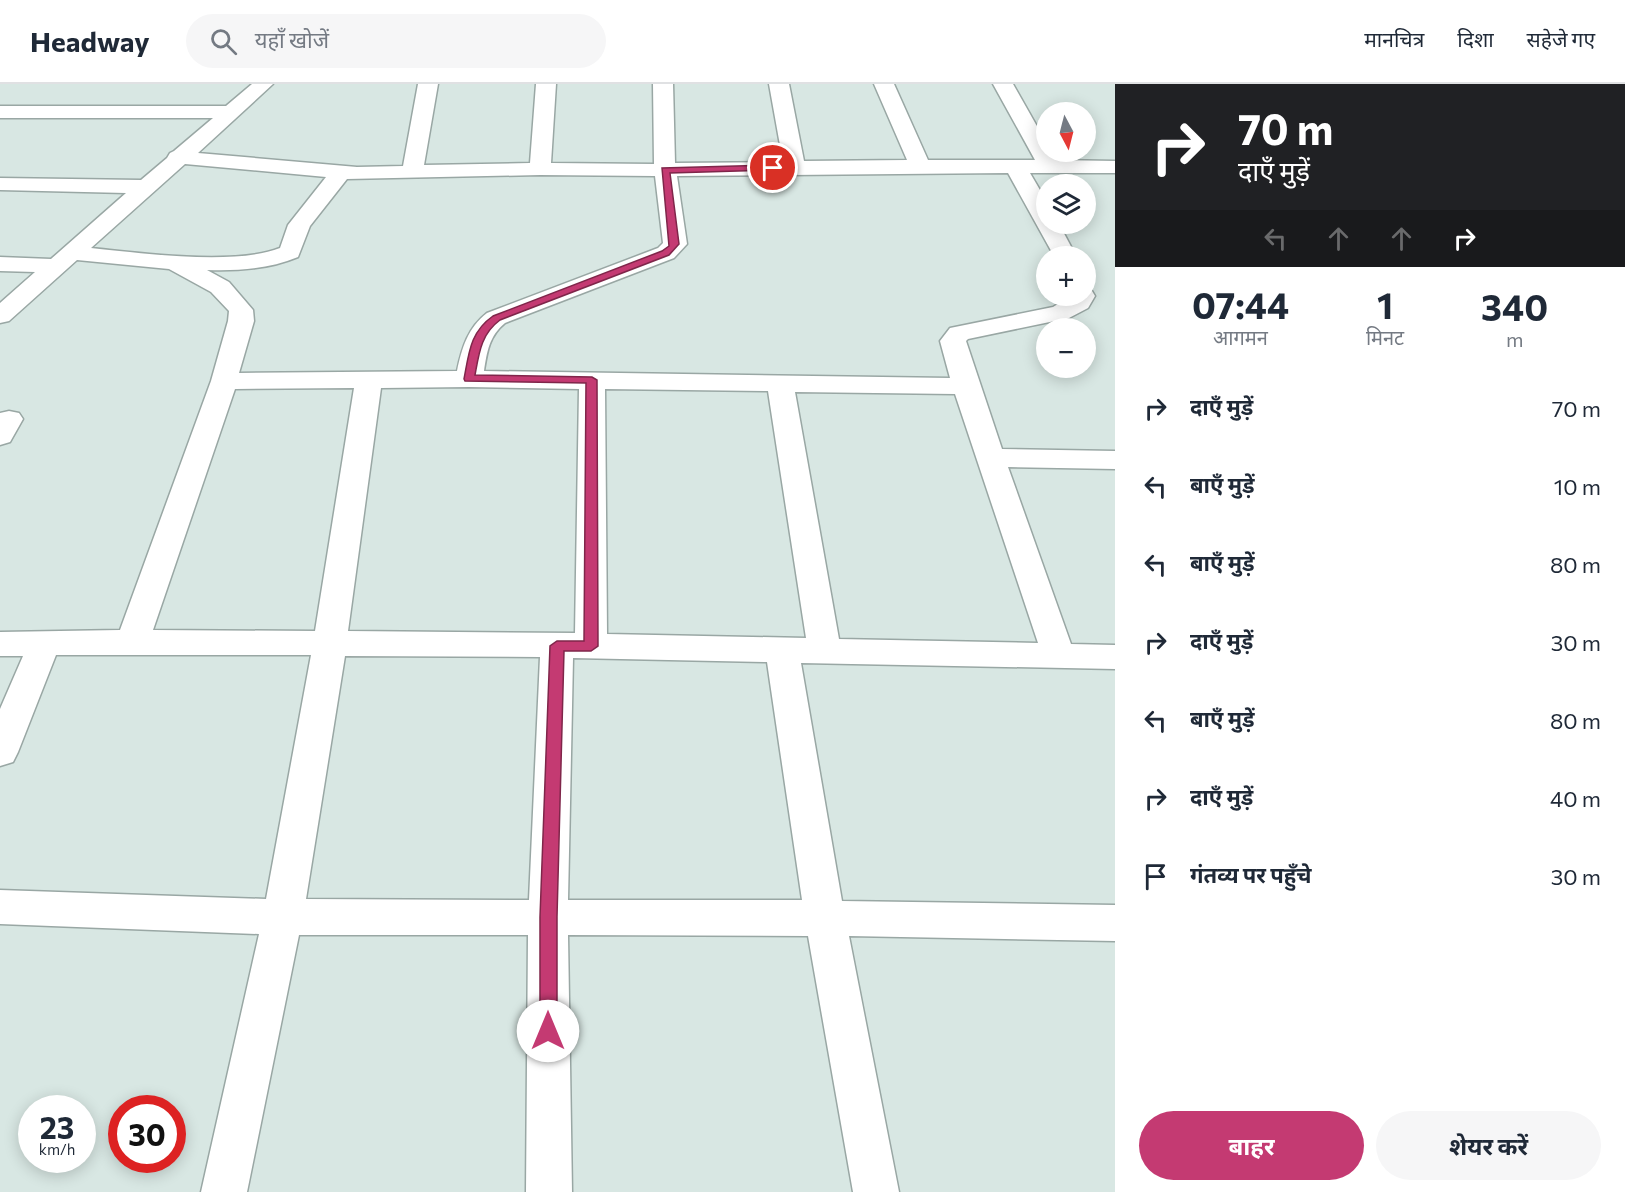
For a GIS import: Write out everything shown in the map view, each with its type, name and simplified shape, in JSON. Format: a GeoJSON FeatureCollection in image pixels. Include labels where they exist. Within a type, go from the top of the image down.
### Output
{"type":"FeatureCollection","features":[{"type":"Feature","properties":{"kind":"street"},"geometry":{"type":"LineString","coordinates":[[0,316],[262,84]]}},
{"type":"Feature","properties":{"kind":"street"},"geometry":{"type":"LineString","coordinates":[[412,171],[428,84]]}},
{"type":"Feature","properties":{"kind":"street"},"geometry":{"type":"LineString","coordinates":[[540,169],[546,84]]}},
{"type":"Feature","properties":{"kind":"street"},"geometry":{"type":"LineString","coordinates":[[469,379],[478,337],[485,326],[496,318],[666,253],[673,248],[675,244],[665,170],[663,84]]}},
{"type":"Feature","properties":{"kind":"street"},"geometry":{"type":"LineString","coordinates":[[779,84],[795,168]]}},
{"type":"Feature","properties":{"kind":"street"},"geometry":{"type":"LineString","coordinates":[[884,84],[920,166]]}},
{"type":"Feature","properties":{"kind":"street"},"geometry":{"type":"LineString","coordinates":[[1003,84],[1049,166]]}},
{"type":"Feature","properties":{"kind":"street"},"geometry":{"type":"LineString","coordinates":[[0,112],[230,112]]}},
{"type":"Feature","properties":{"kind":"street"},"geometry":{"type":"LineString","coordinates":[[177,158],[341,172],[920,166],[1115,167]]}},
{"type":"Feature","properties":{"kind":"street"},"geometry":{"type":"LineString","coordinates":[[1015,166],[1036,202]]}},
{"type":"Feature","properties":{"kind":"street"},"geometry":{"type":"LineString","coordinates":[[0,264],[65,260],[221,263],[267,260],[285,255],[294,246],[299,225],[341,172]]}},
{"type":"Feature","properties":{"kind":"street"},"geometry":{"type":"LineString","coordinates":[[1,185],[144,187]]}},
{"type":"Feature","properties":{"kind":"street"},"geometry":{"type":"LineString","coordinates":[[132,642],[224,381],[242,321],[241,310],[220,287],[173,261]]}},
{"type":"Feature","properties":{"kind":"street"},"geometry":{"type":"LineString","coordinates":[[1059,656],[954,346],[955,336],[959,333],[1060,313],[1073,306]]}},
{"type":"Feature","properties":{"kind":"street"},"geometry":{"type":"LineString","coordinates":[[224,381],[469,379],[966,386]]}},
{"type":"Feature","properties":{"kind":"street"},"geometry":{"type":"LineString","coordinates":[[224,1192],[283,917],[330,644],[369,380]]}},
{"type":"Feature","properties":{"kind":"street"},"geometry":{"type":"LineString","coordinates":[[549,1192],[548,917],[574,646],[592,380]]}},
{"type":"Feature","properties":{"kind":"street"},"geometry":{"type":"LineString","coordinates":[[780,383],[825,651]]}},
{"type":"Feature","properties":{"kind":"street"},"geometry":{"type":"LineString","coordinates":[[991,458],[1115,460]]}},
{"type":"Feature","properties":{"kind":"street"},"geometry":{"type":"LineString","coordinates":[[0,752],[45,642]]}},
{"type":"Feature","properties":{"kind":"street"},"geometry":{"type":"LineString","coordinates":[[0,644],[132,642],[574,646],[1115,657]]}},
{"type":"Feature","properties":{"kind":"street"},"geometry":{"type":"LineString","coordinates":[[783,650],[825,918],[876,1192]]}},
{"type":"Feature","properties":{"kind":"street"},"geometry":{"type":"LineString","coordinates":[[0,907],[283,917],[825,918],[1115,922]]}},
{"type":"Feature","properties":{"kind":"route"},"geometry":{"type":"LineString","coordinates":[[548,1031],[548,917],[557,646],[591,646],[592,380],[469,379],[476,344],[485,326],[496,318],[666,253],[673,248],[675,244],[665,170],[773,168]]}}]}
